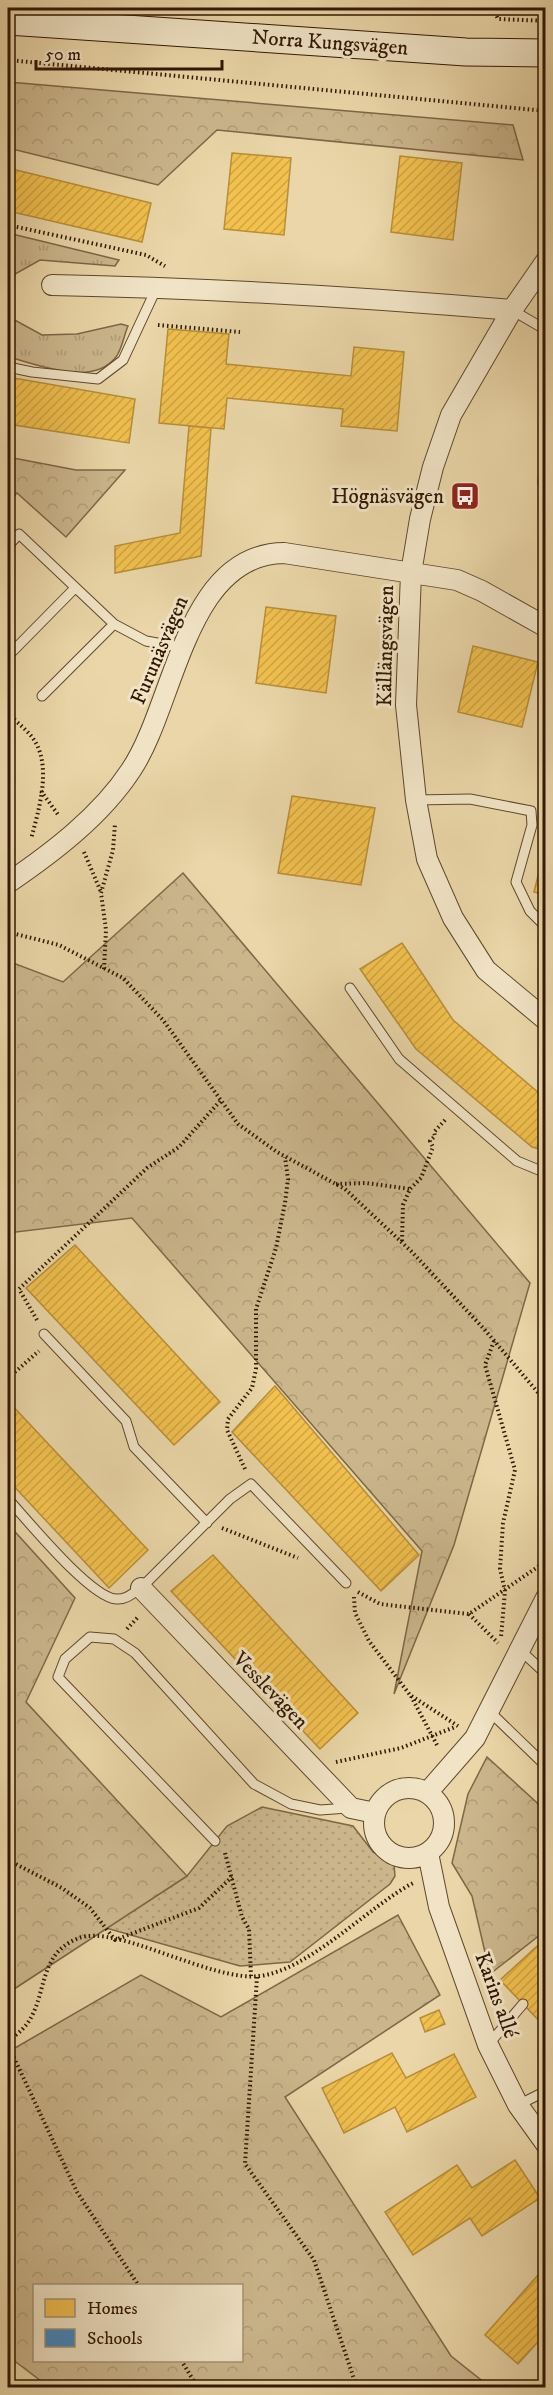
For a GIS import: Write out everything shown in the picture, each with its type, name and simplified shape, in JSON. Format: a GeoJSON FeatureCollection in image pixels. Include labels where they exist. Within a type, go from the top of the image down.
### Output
{"type":"FeatureCollection","features":[{"type":"Feature","properties":{"kind":"main road","name":"Norra Kungsvägen"},"geometry":{"type":"LineString","coordinates":[[8,21],[466,52],[545,61]]}},
{"type":"Feature","properties":{"kind":"street","name":"Källängsvägen"},"geometry":{"type":"LineString","coordinates":[[546,261],[512,310],[451,415],[430,477],[411,573],[406,705],[416,800],[427,859],[453,918],[486,970],[546,1020]]}},
{"type":"Feature","properties":{"kind":"street"},"geometry":{"type":"LineString","coordinates":[[52,285],[157,287],[368,298],[512,310]]}},
{"type":"Feature","properties":{"kind":"street","name":"Furunäsvägen"},"geometry":{"type":"LineString","coordinates":[[14,879],[92,817],[131,770],[211,591],[246,561],[264,553],[284,553],[458,580],[546,627]]}},
{"type":"Feature","properties":{"kind":"street","name":"Vesslevägen"},"geometry":{"type":"LineString","coordinates":[[141,1588],[351,1808]]}},
{"type":"Feature","properties":{"kind":"street"},"geometry":{"type":"LineString","coordinates":[[428,1792],[474,1738],[518,1648],[546,1598]]}},
{"type":"Feature","properties":{"kind":"street"},"geometry":{"type":"LineString","coordinates":[[417,1788],[428,1792],[442,1811],[443,1834],[428,1853],[417,1858],[393,1855],[376,1837],[375,1813],[379,1803],[396,1790],[417,1788]]}},
{"type":"Feature","properties":{"kind":"street"},"geometry":{"type":"LineString","coordinates":[[351,1808],[375,1813]]}},
{"type":"Feature","properties":{"kind":"street","name":"Karins allé"},"geometry":{"type":"LineString","coordinates":[[428,1853],[439,1907],[488,2046],[518,2105],[546,2144]]}},
{"type":"Feature","properties":{"kind":"lane"},"geometry":{"type":"LineString","coordinates":[[8,367],[98,379],[123,360],[157,287]]}},
{"type":"Feature","properties":{"kind":"lane"},"geometry":{"type":"LineString","coordinates":[[512,310],[546,330]]}},
{"type":"Feature","properties":{"kind":"lane"},"geometry":{"type":"LineString","coordinates":[[8,546],[19,534],[114,624],[146,641],[184,648]]}},
{"type":"Feature","properties":{"kind":"lane"},"geometry":{"type":"LineString","coordinates":[[8,656],[75,588]]}},
{"type":"Feature","properties":{"kind":"lane"},"geometry":{"type":"LineString","coordinates":[[42,696],[114,624]]}},
{"type":"Feature","properties":{"kind":"lane"},"geometry":{"type":"LineString","coordinates":[[416,800],[470,799],[531,811],[532,825],[516,882],[530,911],[546,927]]}},
{"type":"Feature","properties":{"kind":"lane"},"geometry":{"type":"LineString","coordinates":[[350,988],[399,1059],[517,1161],[546,1173]]}},
{"type":"Feature","properties":{"kind":"lane"},"geometry":{"type":"LineString","coordinates":[[44,1334],[126,1421],[134,1447],[207,1522]]}},
{"type":"Feature","properties":{"kind":"lane"},"geometry":{"type":"LineString","coordinates":[[8,1499],[94,1590],[114,1599],[124,1599],[141,1588],[230,1499],[251,1484],[346,1583]]}},
{"type":"Feature","properties":{"kind":"lane"},"geometry":{"type":"LineString","coordinates":[[215,1841],[58,1677],[65,1659],[90,1637],[114,1639],[135,1653],[254,1784],[291,1804],[320,1810],[351,1808]]}},
{"type":"Feature","properties":{"kind":"lane"},"geometry":{"type":"LineString","coordinates":[[518,1648],[546,1674]]}},
{"type":"Feature","properties":{"kind":"lane"},"geometry":{"type":"LineString","coordinates":[[488,1710],[546,1766]]}},
{"type":"Feature","properties":{"kind":"lane"},"geometry":{"type":"LineString","coordinates":[[488,2046],[523,2004]]}},
{"type":"Feature","properties":{"kind":"lane"},"geometry":{"type":"LineString","coordinates":[[518,2105],[546,2091]]}},
{"type":"Feature","properties":{"kind":"path"},"geometry":{"type":"LineString","coordinates":[[493,8],[498,19],[546,21]]}},
{"type":"Feature","properties":{"kind":"path"},"geometry":{"type":"LineString","coordinates":[[8,60],[543,111],[545,61]]}},
{"type":"Feature","properties":{"kind":"path"},"geometry":{"type":"LineString","coordinates":[[8,225],[146,255],[165,265],[177,288]]}},
{"type":"Feature","properties":{"kind":"path"},"geometry":{"type":"LineString","coordinates":[[154,325],[240,332]]}},
{"type":"Feature","properties":{"kind":"path"},"geometry":{"type":"LineString","coordinates":[[8,713],[33,738],[43,768],[40,804],[14,879]]}},
{"type":"Feature","properties":{"kind":"path"},"geometry":{"type":"LineString","coordinates":[[103,804],[116,819],[113,850],[101,893],[106,930],[104,969]]}},
{"type":"Feature","properties":{"kind":"path"},"geometry":{"type":"LineString","coordinates":[[8,932],[59,945],[123,978],[163,1020],[238,1124],[285,1156],[335,1184],[402,1242],[494,1340],[545,1401]]}},
{"type":"Feature","properties":{"kind":"path"},"geometry":{"type":"LineString","coordinates":[[8,1378],[41,1349],[44,1334],[19,1289],[147,1168],[179,1147],[221,1100]]}},
{"type":"Feature","properties":{"kind":"path"},"geometry":{"type":"LineString","coordinates":[[402,1242],[403,1205],[410,1189],[421,1178],[433,1147],[430,1141],[435,1136],[434,1132],[455,1108]]}},
{"type":"Feature","properties":{"kind":"path"},"geometry":{"type":"LineString","coordinates":[[251,1484],[227,1430],[228,1419],[252,1388],[256,1369],[256,1309],[276,1248],[285,1203],[288,1179],[285,1156]]}},
{"type":"Feature","properties":{"kind":"path"},"geometry":{"type":"LineString","coordinates":[[335,1184],[366,1183],[410,1189]]}},
{"type":"Feature","properties":{"kind":"path"},"geometry":{"type":"LineString","coordinates":[[450,1767],[411,1695],[369,1641],[355,1613],[354,1590],[380,1604],[469,1614],[500,1644],[505,1591],[500,1569],[503,1523],[515,1470],[485,1365],[494,1340]]}},
{"type":"Feature","properties":{"kind":"path"},"geometry":{"type":"LineString","coordinates":[[207,1522],[336,1573]]}},
{"type":"Feature","properties":{"kind":"path"},"geometry":{"type":"LineString","coordinates":[[469,1614],[542,1564],[546,1567]]}},
{"type":"Feature","properties":{"kind":"path"},"geometry":{"type":"LineString","coordinates":[[128,1629],[136,1620]]}},
{"type":"Feature","properties":{"kind":"path"},"geometry":{"type":"LineString","coordinates":[[411,1695],[474,1738]]}},
{"type":"Feature","properties":{"kind":"path"},"geometry":{"type":"LineString","coordinates":[[312,1768],[401,1748],[458,1726]]}},
{"type":"Feature","properties":{"kind":"path"},"geometry":{"type":"LineString","coordinates":[[215,1841],[227,1855],[242,1917],[249,1929],[251,1976]]}},
{"type":"Feature","properties":{"kind":"path"},"geometry":{"type":"LineString","coordinates":[[8,1860],[62,1888],[90,1908],[115,1940]]}},
{"type":"Feature","properties":{"kind":"path"},"geometry":{"type":"LineString","coordinates":[[8,2040],[20,2034],[36,2011],[45,1972],[58,1949],[82,1937],[104,1936],[220,1971],[257,1977],[287,1971],[408,1886],[433,1873]]}},
{"type":"Feature","properties":{"kind":"path"},"geometry":{"type":"LineString","coordinates":[[115,1940],[174,1920],[200,1908],[232,1876]]}},
{"type":"Feature","properties":{"kind":"path"},"geometry":{"type":"LineString","coordinates":[[257,1977],[245,2164],[314,2260],[357,2388]]}},
{"type":"Feature","properties":{"kind":"path"},"geometry":{"type":"LineString","coordinates":[[8,2045],[77,2192],[138,2284]]}},
{"type":"Feature","properties":{"kind":"path"},"geometry":{"type":"LineString","coordinates":[[183,2362],[198,2388]]}},
{"type":"Feature","properties":{"kind":"green space"},"geometry":{"type":"Polygon","coordinates":[[[8,82],[513,125],[523,160],[217,130],[158,185],[8,148],[8,82]]]}},
{"type":"Feature","properties":{"kind":"green space"},"geometry":{"type":"Polygon","coordinates":[[[8,233],[119,260],[115,266],[40,260],[15,274],[8,300],[8,233]]]}},
{"type":"Feature","properties":{"kind":"green space"},"geometry":{"type":"Polygon","coordinates":[[[8,300],[11,318],[42,335],[77,334],[121,324],[128,326],[118,354],[106,366],[93,371],[79,372],[49,368],[8,357],[8,300]]]}},
{"type":"Feature","properties":{"kind":"green space"},"geometry":{"type":"Polygon","coordinates":[[[8,457],[76,470],[125,470],[66,537],[17,493],[8,502],[8,457]]]}},
{"type":"Feature","properties":{"kind":"green space"},"geometry":{"type":"Polygon","coordinates":[[[183,873],[530,1283],[454,1545],[394,1694],[422,1551],[132,1218],[8,1233],[8,961],[63,982],[183,873]]]}},
{"type":"Feature","properties":{"kind":"green space"},"geometry":{"type":"Polygon","coordinates":[[[8,1524],[75,1598],[26,1702],[187,1876],[8,1993],[8,1524]]]}},
{"type":"Feature","properties":{"kind":"green space"},"geometry":{"type":"Polygon","coordinates":[[[487,1757],[546,1811],[545,1931],[490,1974],[472,1896],[452,1863],[468,1794],[487,1757]]]}},
{"type":"Feature","properties":{"kind":"green space"},"geometry":{"type":"Polygon","coordinates":[[[262,1807],[353,1826],[373,1852],[394,1864],[395,1876],[390,1884],[290,1962],[240,1966],[106,1928],[187,1876],[227,1826],[262,1807]]]}},
{"type":"Feature","properties":{"kind":"green space"},"geometry":{"type":"Polygon","coordinates":[[[398,1915],[440,1995],[285,2097],[451,2356],[490,2387],[49,2387],[8,2356],[8,2052],[141,1975],[221,2017],[398,1915]]]}},
{"type":"Feature","properties":{"kind":"building: Homes"},"geometry":{"type":"Polygon","coordinates":[[[232,153],[291,158],[284,235],[224,229],[232,153]]]}},
{"type":"Feature","properties":{"kind":"building: Homes"},"geometry":{"type":"Polygon","coordinates":[[[400,156],[462,163],[453,240],[391,232],[400,156]]]}},
{"type":"Feature","properties":{"kind":"building: Homes"},"geometry":{"type":"Polygon","coordinates":[[[8,168],[151,203],[142,242],[8,211],[8,168]]]}},
{"type":"Feature","properties":{"kind":"building: Homes"},"geometry":{"type":"Polygon","coordinates":[[[168,329],[229,334],[226,364],[351,376],[354,347],[404,352],[397,431],[341,426],[343,409],[227,398],[224,429],[159,423],[168,329]]]}},
{"type":"Feature","properties":{"kind":"building: Homes"},"geometry":{"type":"Polygon","coordinates":[[[8,377],[135,399],[129,443],[8,424],[8,377]]]}},
{"type":"Feature","properties":{"kind":"building: Homes"},"geometry":{"type":"Polygon","coordinates":[[[189,426],[211,428],[201,556],[115,573],[115,546],[180,533],[189,426]]]}},
{"type":"Feature","properties":{"kind":"building: Homes"},"geometry":{"type":"Polygon","coordinates":[[[266,607],[336,616],[326,693],[256,683],[266,607]]]}},
{"type":"Feature","properties":{"kind":"building: Homes"},"geometry":{"type":"Polygon","coordinates":[[[473,646],[538,662],[522,727],[458,712],[473,646]]]}},
{"type":"Feature","properties":{"kind":"building: Homes"},"geometry":{"type":"Polygon","coordinates":[[[292,796],[375,808],[361,885],[278,873],[292,796]]]}},
{"type":"Feature","properties":{"kind":"building: Homes"},"geometry":{"type":"Polygon","coordinates":[[[546,843],[546,895],[534,892],[546,843]]]}},
{"type":"Feature","properties":{"kind":"building: Homes"},"geometry":{"type":"Polygon","coordinates":[[[402,943],[453,1020],[546,1099],[546,1151],[532,1147],[416,1049],[360,969],[402,943]]]}},
{"type":"Feature","properties":{"kind":"building: Homes"},"geometry":{"type":"Polygon","coordinates":[[[75,1245],[220,1402],[174,1445],[26,1288],[75,1245]]]}},
{"type":"Feature","properties":{"kind":"building: Homes"},"geometry":{"type":"Polygon","coordinates":[[[275,1386],[419,1555],[381,1591],[232,1432],[275,1386]]]}},
{"type":"Feature","properties":{"kind":"building: Homes"},"geometry":{"type":"Polygon","coordinates":[[[8,1401],[148,1550],[109,1588],[8,1480],[8,1401]]]}},
{"type":"Feature","properties":{"kind":"building: Homes"},"geometry":{"type":"Polygon","coordinates":[[[213,1555],[358,1713],[320,1749],[171,1591],[213,1555]]]}},
{"type":"Feature","properties":{"kind":"building: Homes"},"geometry":{"type":"Polygon","coordinates":[[[546,1938],[546,2028],[500,1980],[546,1938]]]}},
{"type":"Feature","properties":{"kind":"building: Homes"},"geometry":{"type":"Polygon","coordinates":[[[439,2010],[445,2024],[425,2032],[420,2018],[439,2010]]]}},
{"type":"Feature","properties":{"kind":"building: Homes"},"geometry":{"type":"Polygon","coordinates":[[[392,2053],[406,2078],[454,2054],[476,2097],[407,2132],[395,2107],[344,2133],[322,2088],[392,2053]]]}},
{"type":"Feature","properties":{"kind":"building: Homes"},"geometry":{"type":"Polygon","coordinates":[[[515,2160],[540,2198],[482,2236],[470,2218],[413,2255],[385,2212],[457,2165],[472,2188],[515,2160]]]}},
{"type":"Feature","properties":{"kind":"building: Homes"},"geometry":{"type":"Polygon","coordinates":[[[538,2275],[546,2281],[546,2333],[518,2364],[485,2335],[538,2275]]]}},
{"type":"Feature","properties":{"kind":"building: Schools"},"geometry":{"type":"Polygon","coordinates":[[[546,393],[546,485],[538,484],[546,393]]]}},
{"type":"Feature","properties":{"kind":"place","name":"Högnäsvägen"},"geometry":{"type":"Point","coordinates":[465,496]}}]}
